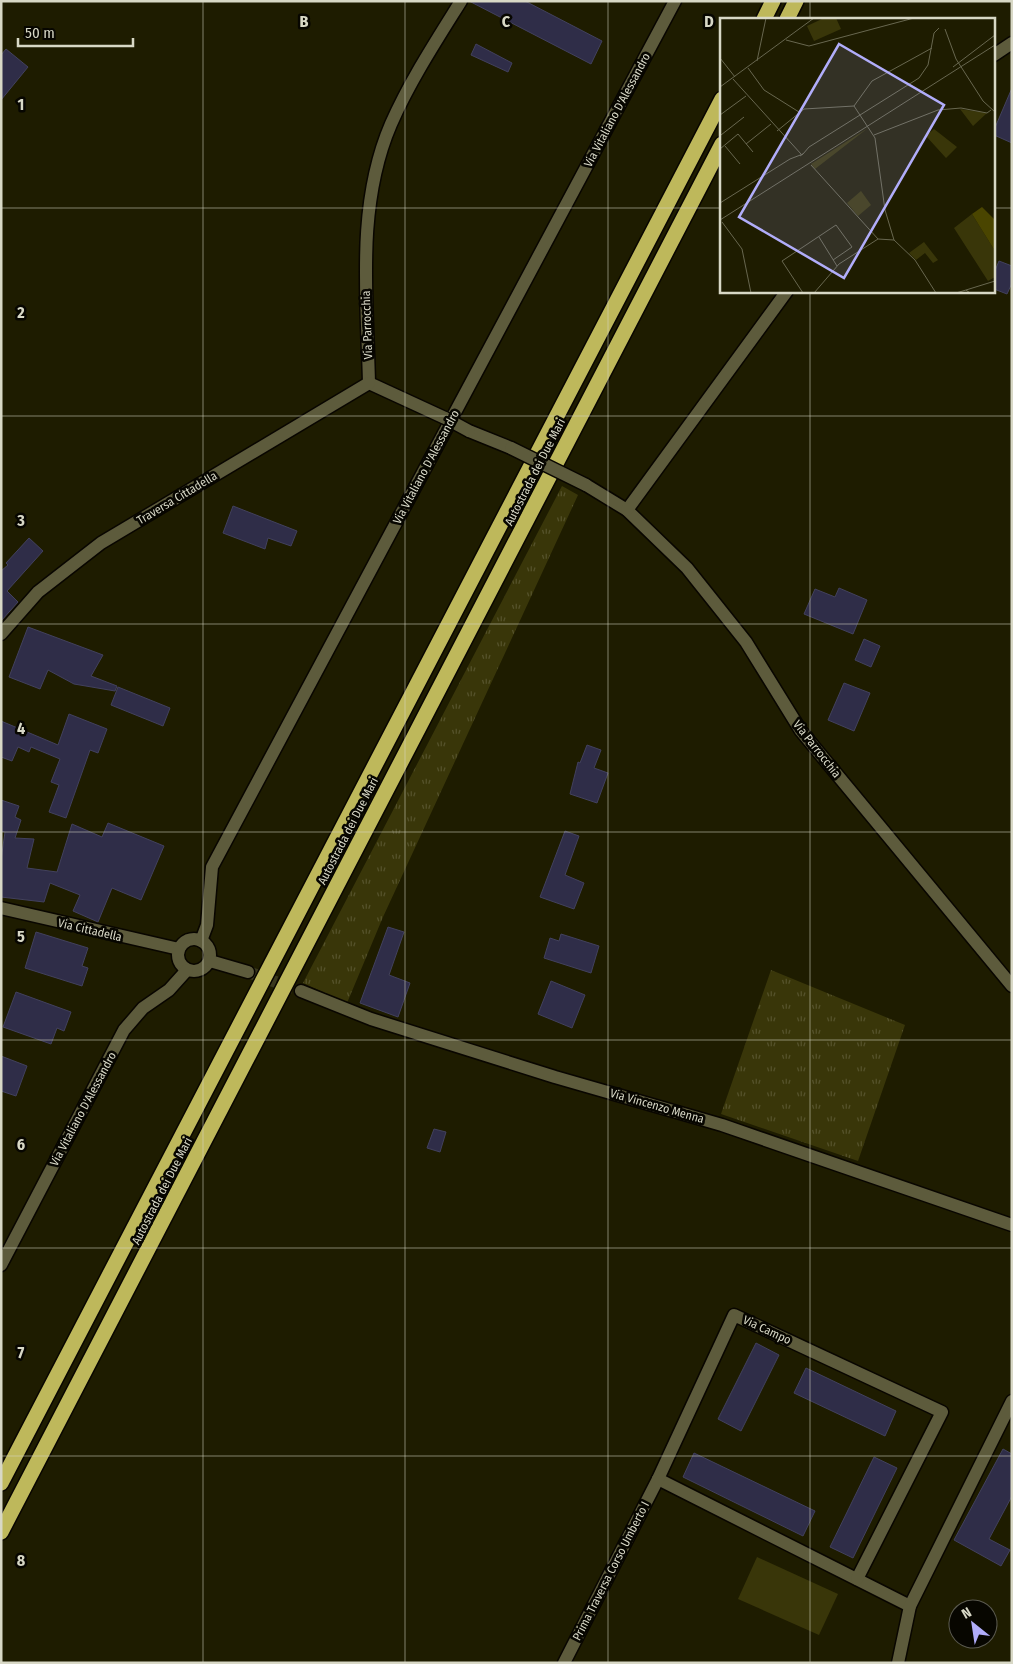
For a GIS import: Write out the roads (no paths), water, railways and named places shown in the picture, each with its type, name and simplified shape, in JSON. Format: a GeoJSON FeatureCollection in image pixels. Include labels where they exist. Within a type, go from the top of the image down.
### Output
{"type":"FeatureCollection","features":[{"type":"Feature","properties":{"kind":"highway"},"geometry":{"type":"LineString","coordinates":[[764,18],[773,1]]}},
{"type":"Feature","properties":{"kind":"highway"},"geometry":{"type":"LineString","coordinates":[[788,18],[796,1]]}},
{"type":"Feature","properties":{"kind":"highway","name":"Autostrada dei Due Mari"},"geometry":{"type":"LineString","coordinates":[[1,1483],[720,103]]}},
{"type":"Feature","properties":{"kind":"highway","name":"Autostrada dei Due Mari"},"geometry":{"type":"LineString","coordinates":[[1,1532],[720,148]]}},
{"type":"Feature","properties":{"kind":"street","name":"Via Parrocchia"},"geometry":{"type":"LineString","coordinates":[[461,1],[408,90],[391,125],[379,164],[369,208],[365,250],[369,383],[469,431],[511,448],[586,485],[627,510],[687,568],[746,642],[801,731],[1012,986]]}},
{"type":"Feature","properties":{"kind":"street","name":"Via Vitaliano D'Alessandro"},"geometry":{"type":"LineString","coordinates":[[201,940],[207,925],[212,867],[675,1]]}},
{"type":"Feature","properties":{"kind":"street"},"geometry":{"type":"LineString","coordinates":[[996,54],[1012,43]]}},
{"type":"Feature","properties":{"kind":"street"},"geometry":{"type":"LineString","coordinates":[[627,510],[786,292]]}},
{"type":"Feature","properties":{"kind":"street","name":"Traversa Cittadella"},"geometry":{"type":"LineString","coordinates":[[1,634],[38,592],[102,544],[369,383]]}},
{"type":"Feature","properties":{"kind":"street","name":"Via Cittadella"},"geometry":{"type":"LineString","coordinates":[[1,908],[179,949]]}},
{"type":"Feature","properties":{"kind":"street"},"geometry":{"type":"LineString","coordinates":[[187,970],[180,964],[179,949],[186,941],[201,940],[210,951],[210,961],[248,972]]}},
{"type":"Feature","properties":{"kind":"street","name":"Via Vitaliano D'Alessandro"},"geometry":{"type":"LineString","coordinates":[[1,1265],[124,1030],[143,1008],[169,990],[187,970],[198,971],[203,969],[210,961]]}},
{"type":"Feature","properties":{"kind":"street","name":"Via Vincenzo Menna"},"geometry":{"type":"LineString","coordinates":[[301,991],[371,1018],[555,1077],[722,1124],[1012,1225]]}},
{"type":"Feature","properties":{"kind":"street","name":"Via Campo"},"geometry":{"type":"LineString","coordinates":[[658,1479],[734,1315],[942,1412],[857,1579]]}},
{"type":"Feature","properties":{"kind":"street"},"geometry":{"type":"LineString","coordinates":[[898,1663],[910,1606],[1012,1402]]}},
{"type":"Feature","properties":{"kind":"street"},"geometry":{"type":"LineString","coordinates":[[658,1479],[910,1606]]}},
{"type":"Feature","properties":{"kind":"street","name":"Prima Traversa Corso Umberto I"},"geometry":{"type":"LineString","coordinates":[[564,1663],[658,1479]]}},
{"type":"Feature","properties":{"kind":"tunnel"},"geometry":{"type":"LineString","coordinates":[[248,972],[301,991]]}}]}
